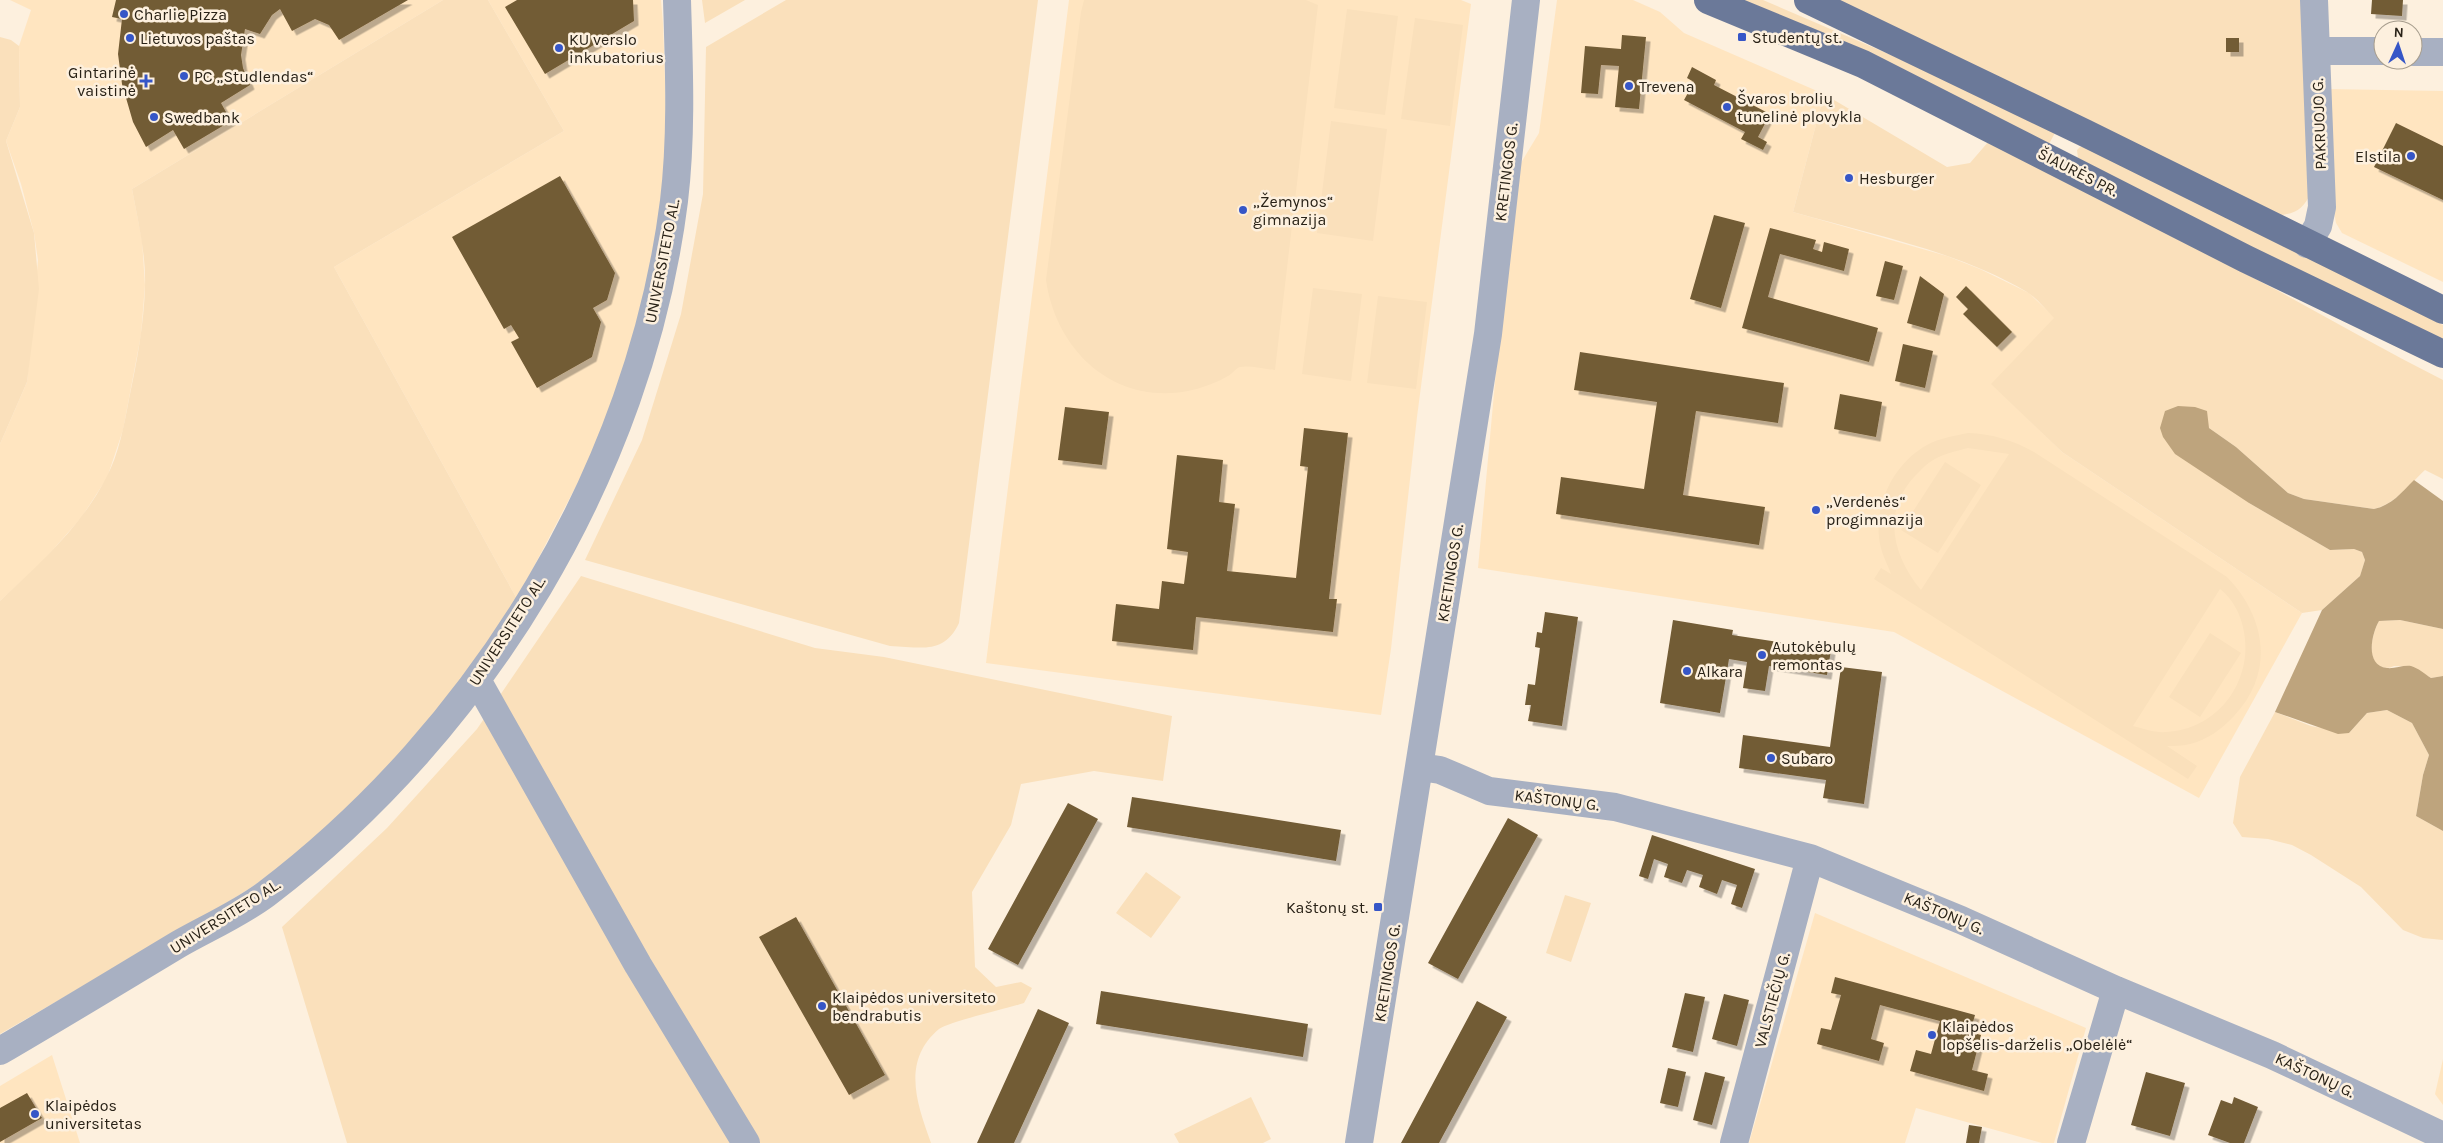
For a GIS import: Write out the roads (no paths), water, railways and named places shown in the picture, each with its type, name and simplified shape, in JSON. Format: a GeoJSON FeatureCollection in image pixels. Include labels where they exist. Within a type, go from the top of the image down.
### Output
{"type":"FeatureCollection","features":[{"type":"Feature","properties":{"kind":"main road","name":"ŠIAURĖS PR."},"geometry":{"type":"LineString","coordinates":[[1708,0],[1863,64],[2253,262],[2443,354]]}},
{"type":"Feature","properties":{"kind":"main road"},"geometry":{"type":"LineString","coordinates":[[1808,0],[2085,133],[2443,310]]}},
{"type":"Feature","properties":{"kind":"main road"},"geometry":{"type":"LineString","coordinates":[[2063,165],[2064,151],[2071,137],[2085,133]]}},
{"type":"Feature","properties":{"kind":"street","name":"UNIVERSITETO AL."},"geometry":{"type":"LineString","coordinates":[[0,1051],[262,897],[371,804],[424,748],[477,680],[533,593],[584,501],[618,424],[642,354],[660,278],[677,172],[680,103],[678,0]]}},
{"type":"Feature","properties":{"kind":"street","name":"KRETINGOS G."},"geometry":{"type":"LineString","coordinates":[[1359,1143],[1488,334],[1526,0]]}},
{"type":"Feature","properties":{"kind":"street","name":"PAKRUOJO G."},"geometry":{"type":"LineString","coordinates":[[2307,244],[2318,226],[2322,207],[2314,0]]}},
{"type":"Feature","properties":{"kind":"street"},"geometry":{"type":"LineString","coordinates":[[2316,51],[2373,51]]}},
{"type":"Feature","properties":{"kind":"street"},"geometry":{"type":"LineString","coordinates":[[2423,52],[2443,52]]}},
{"type":"Feature","properties":{"kind":"street"},"geometry":{"type":"LineString","coordinates":[[477,680],[638,964],[746,1143]]}},
{"type":"Feature","properties":{"kind":"street","name":"KAŠTONŲ G."},"geometry":{"type":"LineString","coordinates":[[1420,767],[1440,770],[1489,791],[1615,807],[1810,858],[1961,920],[2116,990],[2272,1055],[2443,1136]]}},
{"type":"Feature","properties":{"kind":"street","name":"VALSTIEČIŲ G."},"geometry":{"type":"LineString","coordinates":[[1734,1143],[1810,858]]}},
{"type":"Feature","properties":{"kind":"street"},"geometry":{"type":"LineString","coordinates":[[2071,1143],[2116,990]]}},
{"type":"Feature","properties":{"kind":"place","name":"Charlie Pizza"},"geometry":{"type":"Point","coordinates":[124,14]}},
{"type":"Feature","properties":{"kind":"place","name":"Studentų st."},"geometry":{"type":"Point","coordinates":[1742,37]}},
{"type":"Feature","properties":{"kind":"place","name":"Lietuvos paštas"},"geometry":{"type":"Point","coordinates":[130,38]}},
{"type":"Feature","properties":{"kind":"place","name":"KU verslo inkubatorius"},"geometry":{"type":"Point","coordinates":[559,48]}},
{"type":"Feature","properties":{"kind":"place","name":"PC „Studlendas“"},"geometry":{"type":"Point","coordinates":[184,76]}},
{"type":"Feature","properties":{"kind":"place","name":"Gintarinė vaistinė"},"geometry":{"type":"Point","coordinates":[146,81]}},
{"type":"Feature","properties":{"kind":"place","name":"Trevena"},"geometry":{"type":"Point","coordinates":[1629,86]}},
{"type":"Feature","properties":{"kind":"place","name":"Švaros brolių tunelinė plovykla"},"geometry":{"type":"Point","coordinates":[1727,107]}},
{"type":"Feature","properties":{"kind":"place","name":"Swedbank"},"geometry":{"type":"Point","coordinates":[154,117]}},
{"type":"Feature","properties":{"kind":"place","name":"Elstila"},"geometry":{"type":"Point","coordinates":[2411,156]}},
{"type":"Feature","properties":{"kind":"place","name":"Hesburger"},"geometry":{"type":"Point","coordinates":[1849,178]}},
{"type":"Feature","properties":{"kind":"place","name":"„Žemynos“ gimnazija"},"geometry":{"type":"Point","coordinates":[1243,210]}},
{"type":"Feature","properties":{"kind":"place","name":"„Verdenės“ progimnazija"},"geometry":{"type":"Point","coordinates":[1816,510]}},
{"type":"Feature","properties":{"kind":"place","name":"Autokėbulų remontas"},"geometry":{"type":"Point","coordinates":[1762,655]}},
{"type":"Feature","properties":{"kind":"place","name":"Alkara"},"geometry":{"type":"Point","coordinates":[1687,671]}},
{"type":"Feature","properties":{"kind":"place","name":"Subaro"},"geometry":{"type":"Point","coordinates":[1771,758]}},
{"type":"Feature","properties":{"kind":"place","name":"Kaštonų st."},"geometry":{"type":"Point","coordinates":[1378,907]}},
{"type":"Feature","properties":{"kind":"place","name":"Klaipėdos universiteto bendrabutis"},"geometry":{"type":"Point","coordinates":[822,1006]}},
{"type":"Feature","properties":{"kind":"place","name":"Klaipėdos lopšelis-darželis „Obelėlė“"},"geometry":{"type":"Point","coordinates":[1932,1035]}},
{"type":"Feature","properties":{"kind":"place","name":"Klaipėdos universitetas"},"geometry":{"type":"Point","coordinates":[35,1114]}}]}
